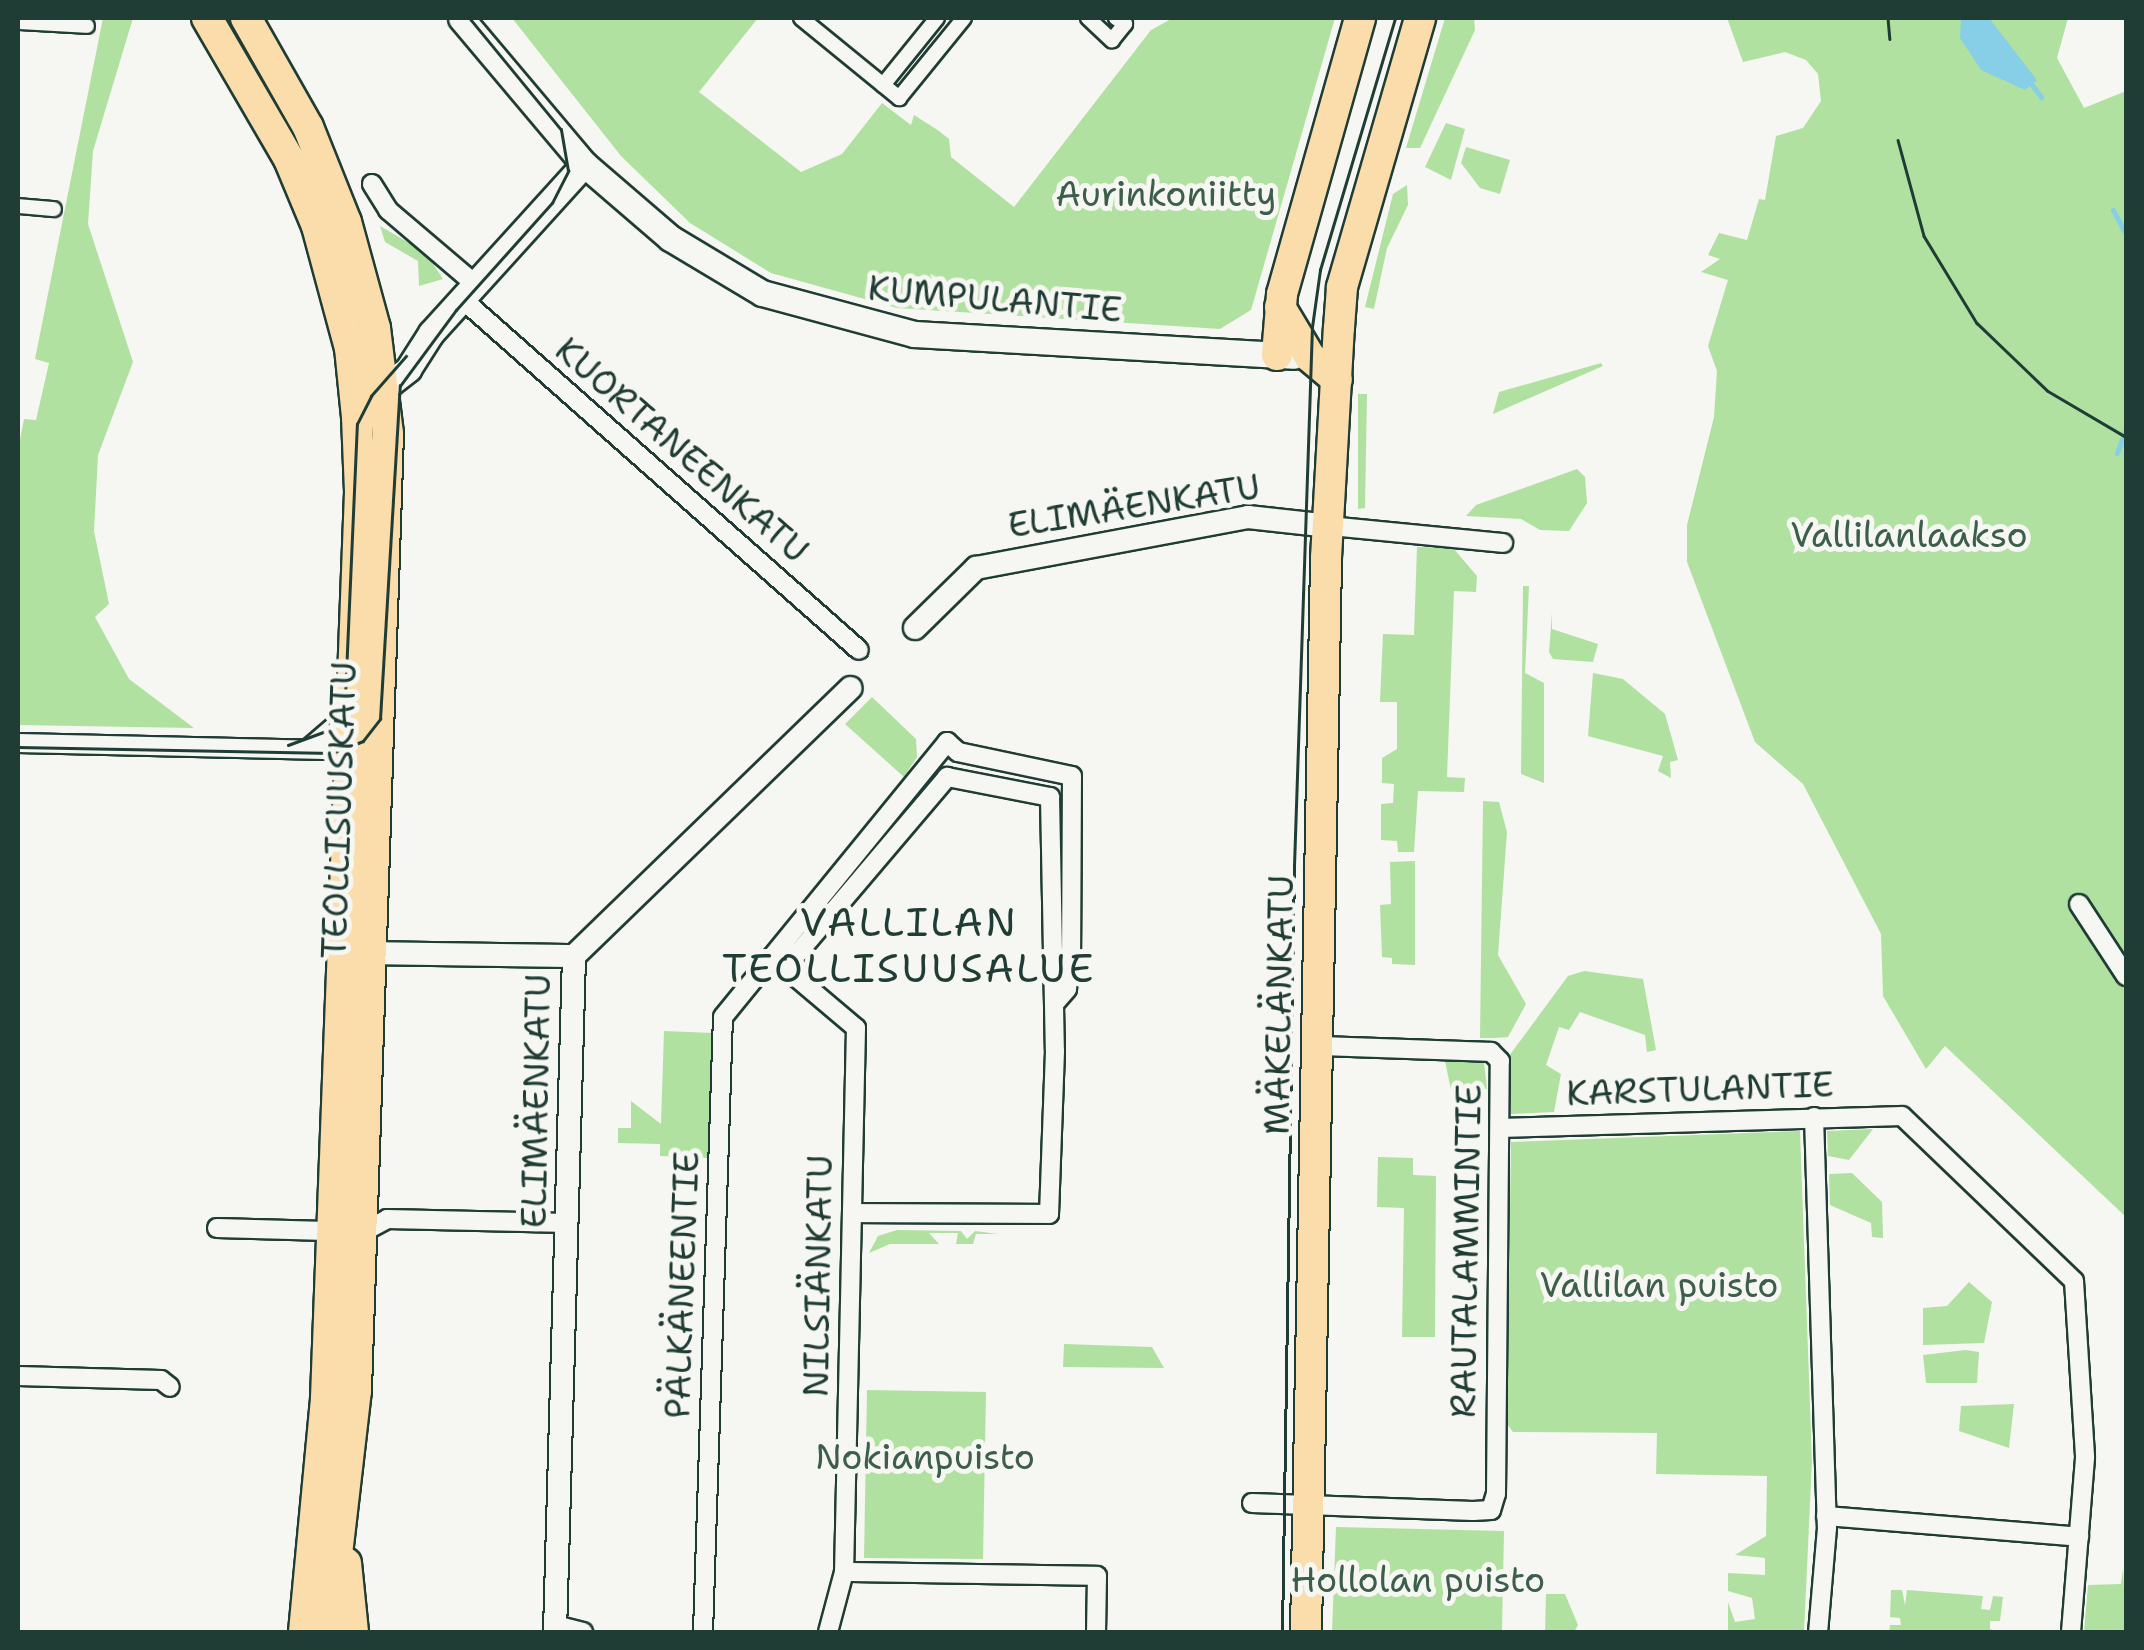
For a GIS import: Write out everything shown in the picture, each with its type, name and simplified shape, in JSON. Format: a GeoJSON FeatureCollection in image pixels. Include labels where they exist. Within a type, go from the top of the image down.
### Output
{"type":"FeatureCollection","features":[{"type":"Feature","properties":{"kind":"main road"},"geometry":{"type":"LineString","coordinates":[[207,18],[289,159],[373,377],[408,369],[431,333],[584,164]]}},
{"type":"Feature","properties":{"kind":"main road","name":"TEOLLISUUSKATU"},"geometry":{"type":"LineString","coordinates":[[246,18],[294,98],[334,185],[373,377],[380,714],[373,954],[356,1390],[328,1632]]}},
{"type":"Feature","properties":{"kind":"main road","name":"KUMPULANTIE"},"geometry":{"type":"LineString","coordinates":[[461,18],[584,164],[706,263],[812,312],[914,334],[1278,355],[1329,365]]}},
{"type":"Feature","properties":{"kind":"main road"},"geometry":{"type":"LineString","coordinates":[[1278,355],[1280,306],[1360,18]]}},
{"type":"Feature","properties":{"kind":"main road","name":"MÄKELÄNKATU"},"geometry":{"type":"LineString","coordinates":[[1306,1632],[1330,526],[1329,365],[1342,288],[1420,18]]}},
{"type":"Feature","properties":{"kind":"main road"},"geometry":{"type":"LineString","coordinates":[[1280,306],[1329,365]]}},
{"type":"Feature","properties":{"kind":"main road","name":"TEOLLISUUSKATU"},"geometry":{"type":"LineString","coordinates":[[304,1632],[326,1398],[360,492],[373,377]]}},
{"type":"Feature","properties":{"kind":"main road"},"geometry":{"type":"LineString","coordinates":[[339,1530],[353,1632]]}},
{"type":"Feature","properties":{"kind":"street"},"geometry":{"type":"LineString","coordinates":[[800,18],[900,98],[964,18]]}},
{"type":"Feature","properties":{"kind":"street"},"geometry":{"type":"LineString","coordinates":[[883,84],[937,18]]}},
{"type":"Feature","properties":{"kind":"street"},"geometry":{"type":"LineString","coordinates":[[1088,18],[1112,40],[1124,24],[1116,18]]}},
{"type":"Feature","properties":{"kind":"street"},"geometry":{"type":"LineString","coordinates":[[18,22],[87,26]]}},
{"type":"Feature","properties":{"kind":"street","name":"KUORTANEENKATU"},"geometry":{"type":"LineString","coordinates":[[372,184],[388,210],[468,291],[858,650]]}},
{"type":"Feature","properties":{"kind":"street"},"geometry":{"type":"LineString","coordinates":[[18,206],[54,209]]}},
{"type":"Feature","properties":{"kind":"street","name":"ELIMÄENKATU"},"geometry":{"type":"LineString","coordinates":[[915,628],[976,568],[1248,517],[1330,526]]}},
{"type":"Feature","properties":{"kind":"street"},"geometry":{"type":"LineString","coordinates":[[1330,526],[1503,543]]}},
{"type":"Feature","properties":{"kind":"street","name":"ELIMÄENKATU"},"geometry":{"type":"LineString","coordinates":[[555,1629],[574,956],[851,688]]}},
{"type":"Feature","properties":{"kind":"street"},"geometry":{"type":"LineString","coordinates":[[309,748],[350,713]]}},
{"type":"Feature","properties":{"kind":"street"},"geometry":{"type":"LineString","coordinates":[[18,743],[349,747],[380,714]]}},
{"type":"Feature","properties":{"kind":"street","name":"PÄLKÄNEENTIE"},"geometry":{"type":"LineString","coordinates":[[703,1632],[723,1017],[947,742],[958,752],[1072,776],[1071,950],[1067,988],[1056,1004]]}},
{"type":"Feature","properties":{"kind":"street","name":"PÄLKÄNEENTIE"},"geometry":{"type":"LineString","coordinates":[[772,958],[798,952],[947,777],[1050,796],[1056,1004]]}},
{"type":"Feature","properties":{"kind":"street"},"geometry":{"type":"LineString","coordinates":[[2079,904],[2126,976]]}},
{"type":"Feature","properties":{"kind":"street"},"geometry":{"type":"LineString","coordinates":[[341,952],[574,956]]}},
{"type":"Feature","properties":{"kind":"street","name":"NILSIÄNKATU"},"geometry":{"type":"LineString","coordinates":[[772,958],[856,1028],[844,1572],[828,1632]]}},
{"type":"Feature","properties":{"kind":"street"},"geometry":{"type":"LineString","coordinates":[[852,1214],[1049,1214],[1056,1004]]}},
{"type":"Feature","properties":{"kind":"street","name":"RAUTALAMMINTIE"},"geometry":{"type":"LineString","coordinates":[[1307,1506],[1491,1510],[1500,1128],[1500,1061],[1492,1052],[1316,1046]]}},
{"type":"Feature","properties":{"kind":"street","name":"KARSTULANTIE"},"geometry":{"type":"LineString","coordinates":[[1500,1128],[1902,1116],[2074,1282],[2085,1458],[2079,1537]]}},
{"type":"Feature","properties":{"kind":"street"},"geometry":{"type":"LineString","coordinates":[[1814,1118],[1826,1516],[1818,1632]]}},
{"type":"Feature","properties":{"kind":"street"},"geometry":{"type":"LineString","coordinates":[[217,1228],[332,1218],[363,1232],[386,1219],[568,1224]]}},
{"type":"Feature","properties":{"kind":"street"},"geometry":{"type":"LineString","coordinates":[[18,1376],[161,1380],[170,1387]]}},
{"type":"Feature","properties":{"kind":"street"},"geometry":{"type":"LineString","coordinates":[[1252,1503],[1307,1506]]}},
{"type":"Feature","properties":{"kind":"street"},"geometry":{"type":"LineString","coordinates":[[1826,1516],[2079,1537],[2071,1632]]}},
{"type":"Feature","properties":{"kind":"street"},"geometry":{"type":"LineString","coordinates":[[844,1572],[1097,1576],[1096,1632]]}},
{"type":"Feature","properties":{"kind":"street"},"geometry":{"type":"LineString","coordinates":[[555,1629],[582,1632]]}},
{"type":"Feature","properties":{"kind":"green space"},"geometry":{"type":"Polygon","coordinates":[[[103,18],[133,18],[93,151],[88,224],[133,362],[98,455],[94,531],[109,604],[95,617],[129,679],[194,728],[18,725],[18,450],[24,419],[36,420],[49,363],[35,359],[103,18]]]}},
{"type":"Feature","properties":{"kind":"green space","name":"Aurinkoniitty"},"geometry":{"type":"Polygon","coordinates":[[[512,18],[758,18],[699,92],[801,172],[842,154],[882,103],[911,125],[914,115],[939,131],[949,139],[951,157],[1014,207],[1151,30],[1173,18],[1335,18],[1251,310],[1220,329],[897,308],[771,273],[690,223],[621,156],[512,18]]]}},
{"type":"Feature","properties":{"kind":"green space"},"geometry":{"type":"Polygon","coordinates":[[[1445,18],[1474,18],[1475,30],[1420,148],[1406,148],[1445,18]]]}},
{"type":"Feature","properties":{"kind":"green space","name":"Vallilanlaakso"},"geometry":{"type":"Polygon","coordinates":[[[1727,18],[2068,18],[2057,58],[2084,108],[2126,91],[2126,1217],[1945,1046],[1926,1069],[1883,996],[1881,934],[1803,784],[1755,742],[1687,562],[1687,525],[1714,417],[1717,371],[1708,346],[1728,280],[1701,272],[1720,259],[1708,255],[1719,233],[1747,240],[1759,199],[1765,200],[1776,136],[1803,128],[1821,101],[1818,74],[1806,60],[1785,52],[1743,62],[1727,18]]]}},
{"type":"Feature","properties":{"kind":"green space"},"geometry":{"type":"Polygon","coordinates":[[[1446,123],[1465,129],[1451,180],[1425,167],[1446,123]]]}},
{"type":"Feature","properties":{"kind":"green space"},"geometry":{"type":"Polygon","coordinates":[[[1466,147],[1510,160],[1500,194],[1480,188],[1461,163],[1466,147]]]}},
{"type":"Feature","properties":{"kind":"green space"},"geometry":{"type":"Polygon","coordinates":[[[1407,185],[1408,205],[1387,248],[1374,309],[1365,307],[1393,194],[1407,185]]]}},
{"type":"Feature","properties":{"kind":"green space"},"geometry":{"type":"Polygon","coordinates":[[[380,226],[426,253],[443,279],[419,286],[418,261],[385,242],[380,226]]]}},
{"type":"Feature","properties":{"kind":"green space"},"geometry":{"type":"Polygon","coordinates":[[[1601,363],[1603,366],[1493,414],[1499,392],[1601,363]]]}},
{"type":"Feature","properties":{"kind":"green space"},"geometry":{"type":"Polygon","coordinates":[[[1358,394],[1367,394],[1365,508],[1358,509],[1358,394]]]}},
{"type":"Feature","properties":{"kind":"green space"},"geometry":{"type":"Polygon","coordinates":[[[1577,469],[1585,477],[1587,503],[1569,531],[1540,530],[1521,519],[1466,516],[1476,505],[1577,469]]]}},
{"type":"Feature","properties":{"kind":"green space"},"geometry":{"type":"Polygon","coordinates":[[[1417,547],[1453,548],[1477,576],[1476,592],[1454,591],[1447,777],[1465,778],[1464,792],[1418,791],[1414,852],[1398,852],[1397,841],[1381,840],[1381,804],[1393,803],[1394,784],[1382,783],[1382,758],[1397,749],[1397,702],[1380,702],[1383,634],[1414,635],[1417,547]]]}},
{"type":"Feature","properties":{"kind":"green space"},"geometry":{"type":"Polygon","coordinates":[[[1523,586],[1529,586],[1525,673],[1544,683],[1544,783],[1521,774],[1523,586]]]}},
{"type":"Feature","properties":{"kind":"green space"},"geometry":{"type":"Polygon","coordinates":[[[1552,613],[1552,629],[1598,644],[1593,662],[1553,659],[1549,652],[1552,613]]]}},
{"type":"Feature","properties":{"kind":"green space"},"geometry":{"type":"Polygon","coordinates":[[[1593,673],[1623,679],[1665,714],[1678,760],[1670,762],[1671,778],[1658,771],[1663,756],[1588,736],[1593,673]]]}},
{"type":"Feature","properties":{"kind":"green space"},"geometry":{"type":"Polygon","coordinates":[[[872,697],[916,739],[917,757],[904,777],[845,724],[872,697]]]}},
{"type":"Feature","properties":{"kind":"green space"},"geometry":{"type":"Polygon","coordinates":[[[1483,801],[1499,802],[1507,832],[1498,955],[1526,1004],[1508,1037],[1480,1038],[1483,801]]]}},
{"type":"Feature","properties":{"kind":"green space"},"geometry":{"type":"Polygon","coordinates":[[[1415,861],[1415,965],[1392,964],[1392,958],[1382,957],[1380,905],[1391,904],[1390,862],[1415,861]]]}},
{"type":"Feature","properties":{"kind":"green space"},"geometry":{"type":"Polygon","coordinates":[[[1584,971],[1643,979],[1656,1050],[1647,1052],[1645,1035],[1580,1012],[1569,1030],[1559,1027],[1546,1065],[1561,1074],[1554,1112],[1511,1114],[1509,1056],[1568,976],[1584,971]]]}},
{"type":"Feature","properties":{"kind":"green space"},"geometry":{"type":"Polygon","coordinates":[[[664,1031],[713,1033],[708,1158],[660,1156],[660,1144],[618,1143],[618,1128],[631,1128],[631,1101],[661,1124],[664,1031]]]}},
{"type":"Feature","properties":{"kind":"green space"},"geometry":{"type":"Polygon","coordinates":[[[1445,1061],[1484,1062],[1487,1089],[1451,1090],[1445,1061]]]}},
{"type":"Feature","properties":{"kind":"green space"},"geometry":{"type":"Polygon","coordinates":[[[1873,1129],[1849,1160],[1828,1156],[1827,1131],[1873,1129]]]}},
{"type":"Feature","properties":{"kind":"green space","name":"Vallilan puisto"},"geometry":{"type":"Polygon","coordinates":[[[1800,1131],[1812,1461],[1804,1632],[1728,1632],[1728,1602],[1735,1622],[1755,1619],[1752,1598],[1728,1591],[1728,1573],[1765,1575],[1765,1558],[1735,1555],[1766,1536],[1767,1476],[1656,1474],[1657,1433],[1513,1432],[1507,1424],[1511,1142],[1800,1131]]]}},
{"type":"Feature","properties":{"kind":"green space"},"geometry":{"type":"Polygon","coordinates":[[[1378,1157],[1413,1158],[1413,1175],[1436,1176],[1435,1337],[1402,1337],[1404,1208],[1377,1207],[1378,1157]]]}},
{"type":"Feature","properties":{"kind":"green space"},"geometry":{"type":"Polygon","coordinates":[[[1852,1173],[1882,1202],[1883,1238],[1872,1237],[1871,1223],[1830,1205],[1829,1174],[1852,1173]]]}},
{"type":"Feature","properties":{"kind":"green space"},"geometry":{"type":"Polygon","coordinates":[[[897,1230],[961,1231],[967,1239],[975,1231],[998,1234],[976,1234],[973,1244],[956,1244],[958,1233],[929,1233],[939,1244],[890,1244],[869,1253],[878,1236],[897,1230]]]}},
{"type":"Feature","properties":{"kind":"green space"},"geometry":{"type":"Polygon","coordinates":[[[1969,1282],[1992,1302],[1984,1343],[1923,1345],[1923,1308],[1947,1306],[1969,1282]]]}},
{"type":"Feature","properties":{"kind":"green space"},"geometry":{"type":"Polygon","coordinates":[[[1064,1344],[1152,1347],[1164,1368],[1063,1367],[1064,1344]]]}},
{"type":"Feature","properties":{"kind":"green space"},"geometry":{"type":"Polygon","coordinates":[[[1979,1352],[1977,1383],[1926,1383],[1923,1355],[1979,1352]]]}},
{"type":"Feature","properties":{"kind":"green space","name":"Nokianpuisto"},"geometry":{"type":"Polygon","coordinates":[[[867,1390],[986,1392],[983,1559],[864,1558],[867,1390]]]}},
{"type":"Feature","properties":{"kind":"green space"},"geometry":{"type":"Polygon","coordinates":[[[2014,1404],[2009,1448],[1959,1431],[1961,1406],[2014,1404]]]}},
{"type":"Feature","properties":{"kind":"green space","name":"Hollolan puisto"},"geometry":{"type":"Polygon","coordinates":[[[1336,1527],[1504,1531],[1502,1632],[1332,1632],[1336,1527]]]}},
{"type":"Feature","properties":{"kind":"green space"},"geometry":{"type":"Polygon","coordinates":[[[2123,1568],[2126,1632],[2084,1632],[2088,1585],[2121,1584],[2123,1568]]]}},
{"type":"Feature","properties":{"kind":"green space"},"geometry":{"type":"Polygon","coordinates":[[[1891,1590],[1902,1590],[1905,1605],[1907,1590],[1983,1596],[1981,1609],[1990,1610],[1993,1596],[2003,1597],[2000,1621],[1990,1621],[1990,1629],[1999,1632],[1889,1632],[1890,1625],[1901,1625],[1900,1618],[1890,1617],[1891,1590]]]}},
{"type":"Feature","properties":{"kind":"green space"},"geometry":{"type":"Polygon","coordinates":[[[1546,1594],[1565,1594],[1578,1625],[1574,1632],[1545,1632],[1546,1594]]]}},
{"type":"Feature","properties":{"kind":"water"},"geometry":{"type":"Polygon","coordinates":[[[1961,18],[1989,18],[2037,80],[2025,90],[1981,70],[1960,38],[1961,18]]]}},
{"type":"Feature","properties":{"kind":"waterway"},"geometry":{"type":"LineString","coordinates":[[2030,82],[2041,97]]}},
{"type":"Feature","properties":{"kind":"waterway"},"geometry":{"type":"LineString","coordinates":[[2113,210],[2126,234]]}},
{"type":"Feature","properties":{"kind":"waterway"},"geometry":{"type":"LineString","coordinates":[[2117,453],[2126,428]]}},
{"type":"Feature","properties":{"kind":"tram line"},"geometry":{"type":"LineString","coordinates":[[18,747],[332,753],[363,741],[380,719],[400,386],[456,310],[552,203],[568,171],[561,130],[469,18]]}},
{"type":"Feature","properties":{"kind":"tram line"},"geometry":{"type":"LineString","coordinates":[[1282,1632],[1294,866],[1312,327],[1320,270],[1395,18]]}},
{"type":"Feature","properties":{"kind":"tram line"},"geometry":{"type":"LineString","coordinates":[[1888,18],[1890,39]]}},
{"type":"Feature","properties":{"kind":"tram line"},"geometry":{"type":"LineString","coordinates":[[1898,140],[1924,236],[1977,323],[2048,391],[2126,437]]}},
{"type":"Feature","properties":{"kind":"tram line"},"geometry":{"type":"LineString","coordinates":[[288,745],[326,731],[345,697],[357,424],[371,396],[406,356]]}},
{"type":"Feature","properties":{"kind":"district","name":"VALLILAN TEOLLISUUSALUE"},"geometry":{"type":"Point","coordinates":[909,945]}}]}
